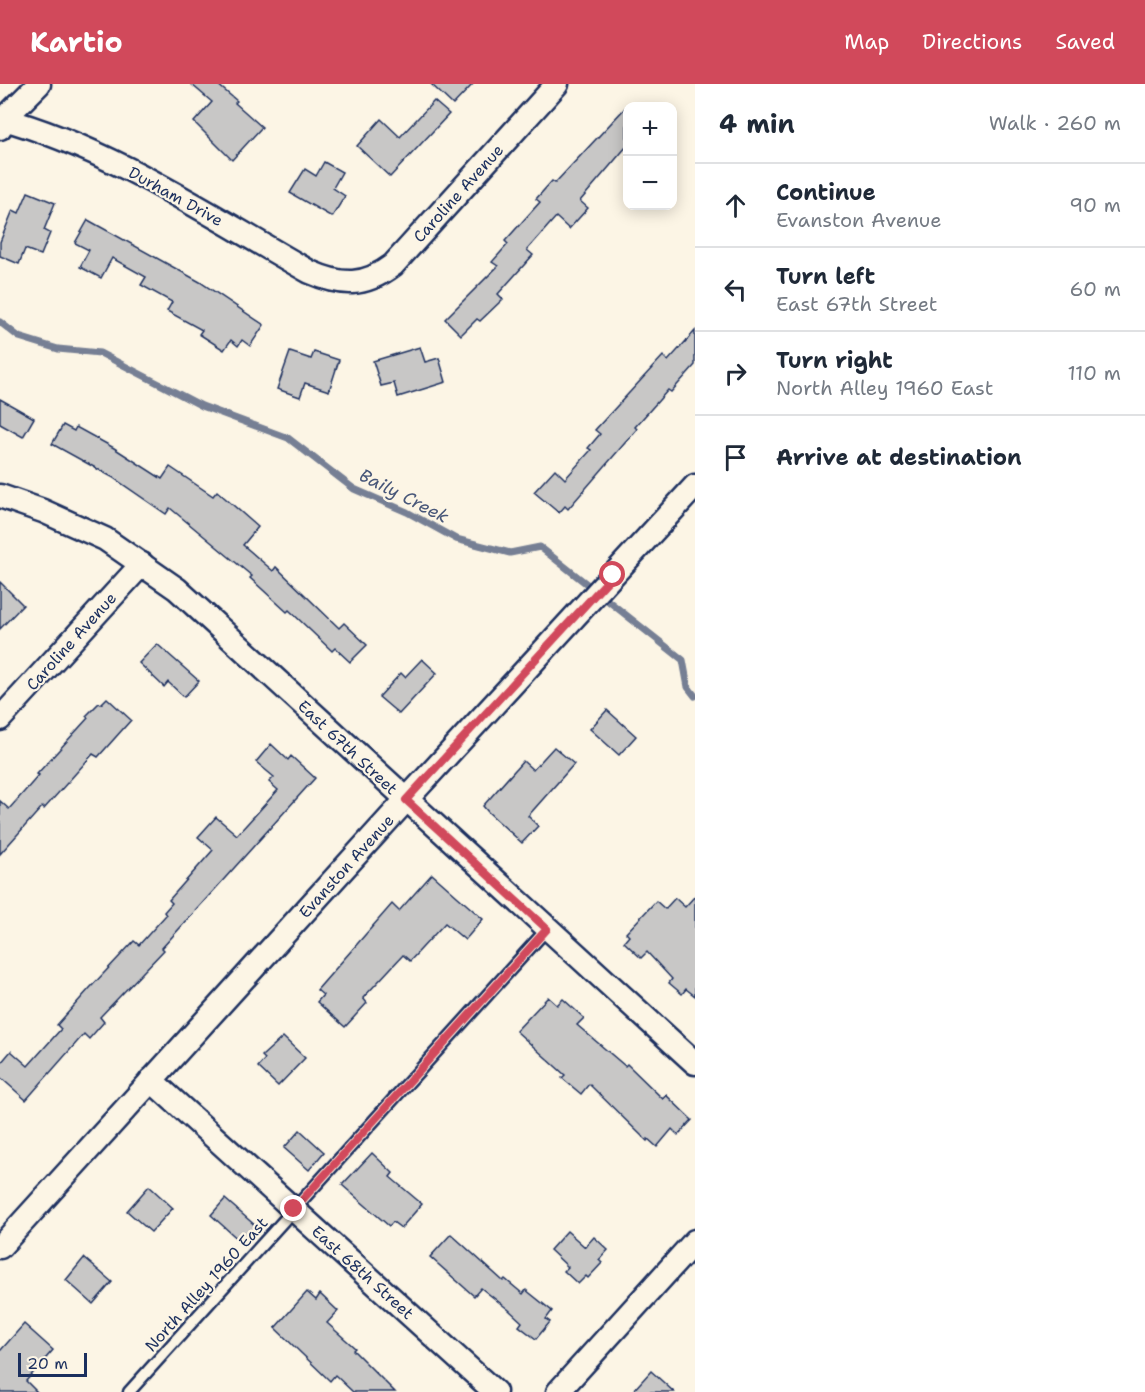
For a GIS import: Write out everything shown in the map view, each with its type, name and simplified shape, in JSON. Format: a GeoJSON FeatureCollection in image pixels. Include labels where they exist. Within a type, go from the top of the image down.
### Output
{"type":"FeatureCollection","features":[{"type":"Feature","properties":{"kind":"street"},"geometry":{"type":"LineString","coordinates":[[1,122],[39,84]]}},
{"type":"Feature","properties":{"kind":"street","name":"Caroline Avenue"},"geometry":{"type":"LineString","coordinates":[[347,283],[372,279],[393,265],[557,84]]}},
{"type":"Feature","properties":{"kind":"street","name":"Durham Drive"},"geometry":{"type":"LineString","coordinates":[[1,122],[45,132],[83,147],[131,170],[310,272],[329,281],[347,283]]}},
{"type":"Feature","properties":{"kind":"street","name":"Evanston Avenue"},"geometry":{"type":"LineString","coordinates":[[0,1247],[150,1080],[695,486]]}},
{"type":"Feature","properties":{"kind":"street","name":"East 67th Street"},"geometry":{"type":"LineString","coordinates":[[0,496],[43,511],[105,539],[177,589],[695,1063]]}},
{"type":"Feature","properties":{"kind":"street","name":"Caroline Avenue"},"geometry":{"type":"LineString","coordinates":[[0,719],[142,564]]}},
{"type":"Feature","properties":{"kind":"street","name":"East 68th Street"},"geometry":{"type":"LineString","coordinates":[[150,1080],[495,1392]]}},
{"type":"Feature","properties":{"kind":"street"},"geometry":{"type":"LineString","coordinates":[[558,1392],[695,1241]]}},
{"type":"Feature","properties":{"kind":"lane","name":"North Alley 1960 East"},"geometry":{"type":"LineString","coordinates":[[129,1392],[547,929]]}},
{"type":"Feature","properties":{"kind":"building"},"geometry":{"type":"Polygon","coordinates":[[[191,84],[217,84],[262,127],[232,160],[194,122],[212,102],[191,84]]]}},
{"type":"Feature","properties":{"kind":"building"},"geometry":{"type":"Polygon","coordinates":[[[431,84],[473,84],[453,105],[431,84]]]}},
{"type":"Feature","properties":{"kind":"building"},"geometry":{"type":"Polygon","coordinates":[[[434,101],[449,114],[390,177],[357,146],[381,119],[400,137],[434,101]]]}},
{"type":"Feature","properties":{"kind":"building"},"geometry":{"type":"Polygon","coordinates":[[[623,110],[623,151],[580,201],[588,208],[569,229],[556,217],[527,250],[533,255],[498,294],[503,299],[461,335],[445,319],[498,266],[492,262],[508,244],[505,241],[540,202],[536,199],[552,181],[555,183],[623,110]]]}},
{"type":"Feature","properties":{"kind":"building"},"geometry":{"type":"Polygon","coordinates":[[[324,162],[342,172],[333,188],[345,196],[332,217],[290,193],[305,169],[316,176],[324,162]]]}},
{"type":"Feature","properties":{"kind":"building"},"geometry":{"type":"Polygon","coordinates":[[[28,192],[55,203],[44,230],[50,233],[41,255],[25,249],[19,264],[0,256],[0,242],[13,210],[19,213],[28,192]]]}},
{"type":"Feature","properties":{"kind":"building"},"geometry":{"type":"Polygon","coordinates":[[[88,220],[200,282],[264,325],[250,346],[242,340],[238,346],[231,340],[224,350],[199,334],[202,330],[167,311],[172,302],[141,285],[146,277],[112,258],[101,278],[80,267],[89,250],[75,243],[88,220]]]}},
{"type":"Feature","properties":{"kind":"building"},"geometry":{"type":"Polygon","coordinates":[[[695,331],[695,365],[671,392],[668,390],[635,427],[637,429],[568,509],[565,506],[559,513],[534,492],[555,469],[565,479],[591,450],[588,448],[600,434],[595,430],[663,356],[668,361],[695,331]]]}},
{"type":"Feature","properties":{"kind":"building"},"geometry":{"type":"Polygon","coordinates":[[[420,347],[425,362],[439,358],[446,382],[398,397],[394,383],[381,386],[373,361],[420,347]]]}},
{"type":"Feature","properties":{"kind":"building"},"geometry":{"type":"Polygon","coordinates":[[[290,352],[311,359],[314,352],[339,360],[329,391],[305,383],[300,397],[277,389],[290,352]]]}},
{"type":"Feature","properties":{"kind":"building"},"geometry":{"type":"Polygon","coordinates":[[[0,399],[34,418],[23,437],[0,424],[0,399]]]}},
{"type":"Feature","properties":{"kind":"building"},"geometry":{"type":"Polygon","coordinates":[[[63,425],[74,431],[76,427],[162,479],[170,467],[213,496],[217,491],[258,527],[243,545],[273,571],[276,567],[339,628],[344,623],[367,645],[350,662],[335,648],[332,651],[289,610],[287,612],[250,578],[252,576],[170,508],[166,514],[112,477],[52,444],[63,425]]]}},
{"type":"Feature","properties":{"kind":"building"},"geometry":{"type":"Polygon","coordinates":[[[0,582],[23,605],[0,629],[0,582]]]}},
{"type":"Feature","properties":{"kind":"building"},"geometry":{"type":"Polygon","coordinates":[[[157,644],[199,681],[184,697],[168,682],[164,687],[139,663],[157,644]]]}},
{"type":"Feature","properties":{"kind":"building"},"geometry":{"type":"Polygon","coordinates":[[[422,659],[437,673],[399,714],[379,697],[401,673],[405,677],[422,659]]]}},
{"type":"Feature","properties":{"kind":"building"},"geometry":{"type":"Polygon","coordinates":[[[107,698],[131,720],[98,757],[93,754],[0,854],[0,801],[9,809],[39,775],[37,774],[88,718],[86,716],[107,698]]]}},
{"type":"Feature","properties":{"kind":"building"},"geometry":{"type":"Polygon","coordinates":[[[607,710],[636,736],[619,755],[590,729],[607,710]]]}},
{"type":"Feature","properties":{"kind":"building"},"geometry":{"type":"Polygon","coordinates":[[[271,744],[288,760],[291,756],[315,778],[162,948],[164,950],[100,1017],[104,1022],[89,1039],[84,1034],[26,1100],[0,1077],[0,1064],[11,1051],[28,1066],[61,1029],[57,1025],[89,989],[134,941],[139,945],[166,915],[164,912],[172,903],[169,900],[213,850],[198,837],[216,817],[237,835],[278,790],[269,782],[274,777],[256,762],[271,744]]]}},
{"type":"Feature","properties":{"kind":"building"},"geometry":{"type":"Polygon","coordinates":[[[554,747],[574,764],[528,816],[538,826],[522,843],[483,806],[523,761],[533,770],[554,747]]]}},
{"type":"Feature","properties":{"kind":"building"},"geometry":{"type":"Polygon","coordinates":[[[432,874],[483,919],[465,940],[445,923],[410,961],[403,955],[363,998],[367,1003],[345,1027],[317,1002],[323,995],[317,990],[392,904],[399,911],[432,874]]]}},
{"type":"Feature","properties":{"kind":"building"},"geometry":{"type":"Polygon","coordinates":[[[695,896],[695,996],[686,989],[682,994],[669,983],[672,979],[647,952],[641,958],[624,942],[629,936],[626,933],[656,901],[665,909],[675,898],[685,907],[695,896]]]}},
{"type":"Feature","properties":{"kind":"building"},"geometry":{"type":"Polygon","coordinates":[[[548,997],[557,1005],[563,999],[584,1018],[577,1025],[625,1066],[627,1064],[663,1099],[666,1095],[692,1120],[678,1135],[672,1129],[657,1147],[648,1139],[647,1141],[589,1084],[581,1094],[562,1078],[565,1075],[516,1031],[548,997]]]}},
{"type":"Feature","properties":{"kind":"building"},"geometry":{"type":"Polygon","coordinates":[[[283,1037],[305,1058],[278,1086],[258,1067],[265,1059],[262,1056],[283,1037]]]}},
{"type":"Feature","properties":{"kind":"building"},"geometry":{"type":"Polygon","coordinates":[[[300,1130],[324,1152],[309,1170],[284,1148],[300,1130]]]}},
{"type":"Feature","properties":{"kind":"building"},"geometry":{"type":"Polygon","coordinates":[[[372,1153],[393,1173],[390,1177],[422,1204],[401,1228],[393,1222],[389,1226],[342,1185],[372,1153]]]}},
{"type":"Feature","properties":{"kind":"building"},"geometry":{"type":"Polygon","coordinates":[[[149,1186],[173,1208],[151,1232],[127,1211],[149,1186]]]}},
{"type":"Feature","properties":{"kind":"building"},"geometry":{"type":"Polygon","coordinates":[[[225,1199],[257,1227],[242,1243],[211,1215],[225,1199]]]}},
{"type":"Feature","properties":{"kind":"building"},"geometry":{"type":"Polygon","coordinates":[[[567,1231],[585,1247],[594,1237],[608,1250],[599,1260],[602,1263],[588,1278],[586,1276],[578,1284],[564,1271],[568,1267],[550,1250],[567,1231]]]}},
{"type":"Feature","properties":{"kind":"building"},"geometry":{"type":"Polygon","coordinates":[[[451,1234],[503,1281],[505,1279],[523,1294],[526,1290],[552,1311],[546,1319],[550,1322],[536,1339],[519,1326],[522,1322],[481,1288],[474,1296],[430,1257],[451,1234]]]}},
{"type":"Feature","properties":{"kind":"building"},"geometry":{"type":"Polygon","coordinates":[[[84,1258],[112,1282],[93,1304],[66,1280],[84,1258]]]}},
{"type":"Feature","properties":{"kind":"building"},"geometry":{"type":"Polygon","coordinates":[[[307,1292],[316,1300],[320,1294],[338,1311],[327,1323],[355,1348],[353,1350],[395,1392],[353,1392],[335,1375],[330,1381],[275,1328],[307,1292]]]}},
{"type":"Feature","properties":{"kind":"building"},"geometry":{"type":"Polygon","coordinates":[[[24,1324],[53,1350],[26,1381],[37,1392],[0,1392],[0,1351],[24,1324]]]}},
{"type":"Feature","properties":{"kind":"building"},"geometry":{"type":"Polygon","coordinates":[[[651,1371],[674,1392],[632,1392],[651,1371]]]}},
{"type":"Feature","properties":{"kind":"waterway","name":"Baily Creek"},"geometry":{"type":"LineString","coordinates":[[0,322],[19,337],[58,349],[100,353],[202,406],[288,438],[354,489],[407,512],[456,539],[510,553],[540,547],[683,660],[688,687],[695,696]]}},
{"type":"Feature","properties":{"kind":"route"},"geometry":{"type":"LineString","coordinates":[[294,1209],[547,929],[406,800],[613,575]]}}]}
